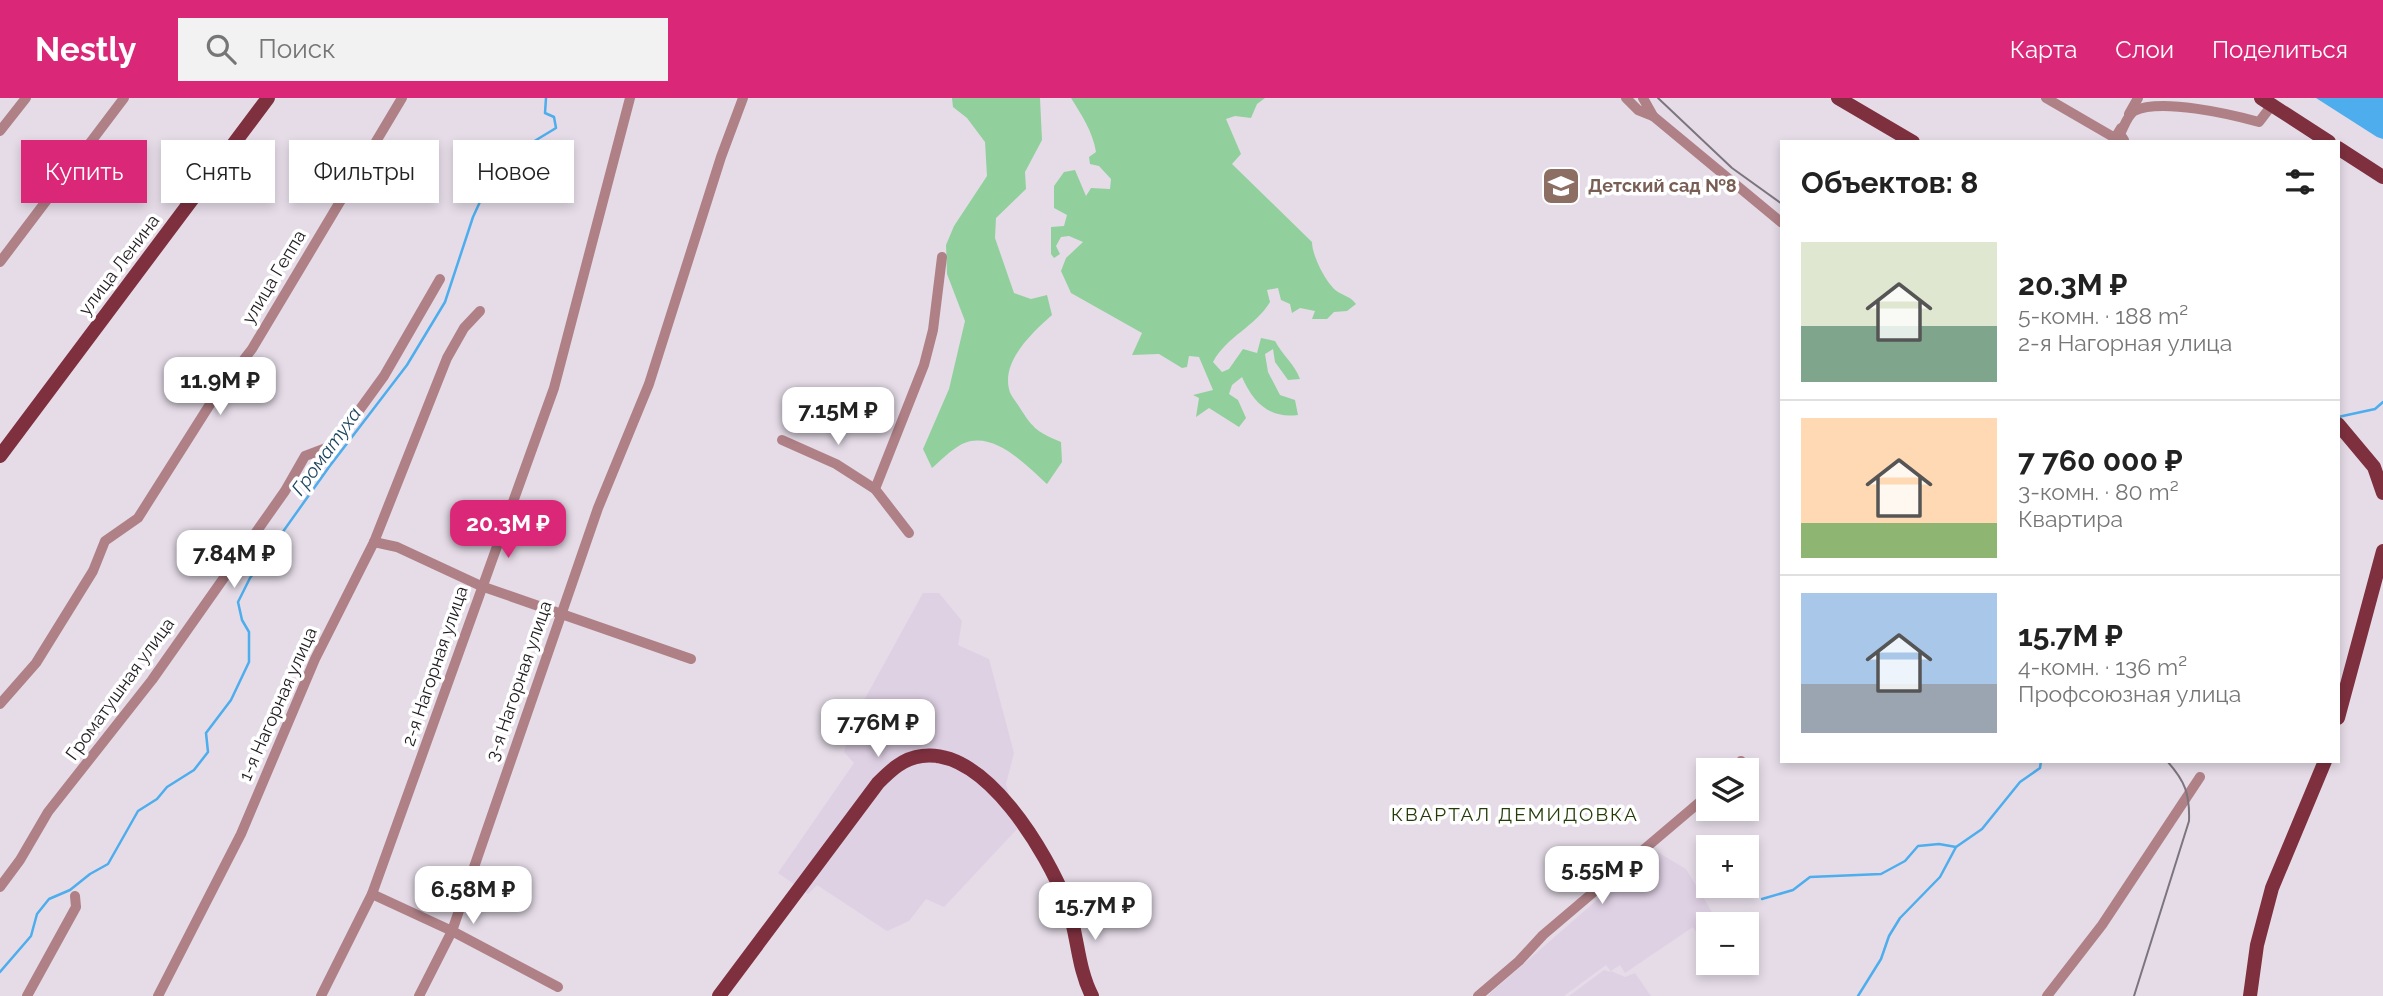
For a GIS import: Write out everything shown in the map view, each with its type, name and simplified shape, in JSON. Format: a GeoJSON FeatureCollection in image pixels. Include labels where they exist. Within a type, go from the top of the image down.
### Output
{"type":"FeatureCollection","features":[{"type":"Feature","properties":{"kind":"main road","name":"улица Ленина"},"geometry":{"type":"LineString","coordinates":[[0,456],[268,98]]}},
{"type":"Feature","properties":{"kind":"main road"},"geometry":{"type":"LineString","coordinates":[[1838,98],[1910,140]]}},
{"type":"Feature","properties":{"kind":"main road"},"geometry":{"type":"LineString","coordinates":[[2266,102],[2326,140]]}},
{"type":"Feature","properties":{"kind":"main road"},"geometry":{"type":"LineString","coordinates":[[2340,149],[2383,177]]}},
{"type":"Feature","properties":{"kind":"main road"},"geometry":{"type":"LineString","coordinates":[[2340,426],[2374,467],[2383,493]]}},
{"type":"Feature","properties":{"kind":"main road"},"geometry":{"type":"LineString","coordinates":[[2340,711],[2383,551]]}},
{"type":"Feature","properties":{"kind":"main road"},"geometry":{"type":"LineString","coordinates":[[719,996],[878,783],[893,768],[921,756],[938,756],[952,761],[983,779],[1007,800],[1029,832],[1066,902],[1089,995]]}},
{"type":"Feature","properties":{"kind":"main road"},"geometry":{"type":"LineString","coordinates":[[2250,996],[2257,945],[2272,888],[2324,763]]}},
{"type":"Feature","properties":{"kind":"street"},"geometry":{"type":"LineString","coordinates":[[0,131],[26,98]]}},
{"type":"Feature","properties":{"kind":"street"},"geometry":{"type":"LineString","coordinates":[[0,262],[124,98]]}},
{"type":"Feature","properties":{"kind":"street","name":"улица Геппа"},"geometry":{"type":"LineString","coordinates":[[0,704],[36,663],[93,571],[105,541],[138,518],[214,398],[252,349],[402,98]]}},
{"type":"Feature","properties":{"kind":"street","name":"2-я Нагорная улица"},"geometry":{"type":"LineString","coordinates":[[321,996],[372,894],[554,388],[630,98]]}},
{"type":"Feature","properties":{"kind":"street","name":"3-я Нагорная улица"},"geometry":{"type":"LineString","coordinates":[[419,996],[452,931],[598,508],[649,384],[721,157],[743,98]]}},
{"type":"Feature","properties":{"kind":"street"},"geometry":{"type":"LineString","coordinates":[[1626,98],[1638,110],[1653,116],[1780,221]]}},
{"type":"Feature","properties":{"kind":"street"},"geometry":{"type":"LineString","coordinates":[[1643,98],[1653,116]]}},
{"type":"Feature","properties":{"kind":"street"},"geometry":{"type":"LineString","coordinates":[[2046,98],[2115,138],[2138,98]]}},
{"type":"Feature","properties":{"kind":"street"},"geometry":{"type":"LineString","coordinates":[[2124,140],[2120,134],[2131,113],[2144,106],[2202,106],[2259,122],[2266,102]]}},
{"type":"Feature","properties":{"kind":"street"},"geometry":{"type":"LineString","coordinates":[[876,489],[924,365],[933,330],[942,257]]}},
{"type":"Feature","properties":{"kind":"street","name":"Громатушная улица"},"geometry":{"type":"LineString","coordinates":[[0,887],[20,860],[48,812],[152,680],[285,491],[305,456],[334,445],[384,376],[440,279]]}},
{"type":"Feature","properties":{"kind":"street","name":"1-я Нагорная улица"},"geometry":{"type":"LineString","coordinates":[[158,996],[241,834],[314,659],[374,542],[447,358],[464,328],[480,311]]}},
{"type":"Feature","properties":{"kind":"street"},"geometry":{"type":"LineString","coordinates":[[782,440],[836,464],[876,489],[909,533]]}},
{"type":"Feature","properties":{"kind":"street"},"geometry":{"type":"LineString","coordinates":[[374,542],[397,547],[481,586],[691,659]]}},
{"type":"Feature","properties":{"kind":"street"},"geometry":{"type":"LineString","coordinates":[[2048,996],[2102,925],[2200,777]]}},
{"type":"Feature","properties":{"kind":"street"},"geometry":{"type":"LineString","coordinates":[[1478,996],[1519,961],[1543,935],[1696,805]]}},
{"type":"Feature","properties":{"kind":"street"},"geometry":{"type":"LineString","coordinates":[[372,894],[452,931],[558,987]]}},
{"type":"Feature","properties":{"kind":"street"},"geometry":{"type":"LineString","coordinates":[[27,996],[76,907],[75,896]]}},
{"type":"Feature","properties":{"kind":"shaded area"},"geometry":{"type":"Polygon","coordinates":[[[923,593],[939,593],[962,621],[958,645],[989,659],[1014,753],[1006,784],[1018,828],[944,907],[926,899],[909,921],[887,931],[817,885],[808,894],[778,873],[854,763],[844,752],[856,715],[923,593]]]}},
{"type":"Feature","properties":{"kind":"shaded area"},"geometry":{"type":"Polygon","coordinates":[[[1654,850],[1686,869],[1696,886],[1696,898],[1703,898],[1712,912],[1696,912],[1696,932],[1693,927],[1625,973],[1620,965],[1611,971],[1625,977],[1635,973],[1651,996],[1569,996],[1604,970],[1611,972],[1606,965],[1564,996],[1487,996],[1654,850]]]}},
{"type":"Feature","properties":{"kind":"green space"},"geometry":{"type":"Polygon","coordinates":[[[952,98],[1040,98],[1042,140],[1025,172],[1026,189],[996,218],[995,238],[1014,293],[1031,299],[1047,295],[1052,315],[1021,347],[1008,378],[1011,394],[1033,426],[1061,442],[1062,462],[1047,484],[1008,451],[985,441],[962,444],[932,468],[923,449],[949,389],[965,321],[947,274],[946,245],[954,226],[987,176],[985,142],[967,118],[953,107],[952,98]]]}},
{"type":"Feature","properties":{"kind":"green space"},"geometry":{"type":"Polygon","coordinates":[[[1071,98],[1265,98],[1257,104],[1251,118],[1235,116],[1226,119],[1241,154],[1232,164],[1312,242],[1317,262],[1329,283],[1356,304],[1347,311],[1334,312],[1327,319],[1312,319],[1315,311],[1300,308],[1292,313],[1290,304],[1281,300],[1278,288],[1267,290],[1270,302],[1264,311],[1226,345],[1213,362],[1222,372],[1229,369],[1243,349],[1257,353],[1261,338],[1275,341],[1300,379],[1288,380],[1275,362],[1273,349],[1265,354],[1268,372],[1280,395],[1295,400],[1298,415],[1279,414],[1263,407],[1251,394],[1242,377],[1232,385],[1229,394],[1238,400],[1246,418],[1239,427],[1209,408],[1196,417],[1199,398],[1193,395],[1213,390],[1199,357],[1189,356],[1187,367],[1182,368],[1159,354],[1132,355],[1142,333],[1071,293],[1061,271],[1066,258],[1083,242],[1069,236],[1061,237],[1056,246],[1060,254],[1054,258],[1051,254],[1051,227],[1064,226],[1067,215],[1054,208],[1054,186],[1064,172],[1075,170],[1086,196],[1091,188],[1110,189],[1111,179],[1099,166],[1090,164],[1089,157],[1096,152],[1092,137],[1071,98]]]}},
{"type":"Feature","properties":{"kind":"water"},"geometry":{"type":"Polygon","coordinates":[[[2316,98],[2383,98],[2383,139],[2377,137],[2316,98]]]}},
{"type":"Feature","properties":{"kind":"waterway","name":"Громатуха"},"geometry":{"type":"LineString","coordinates":[[0,972],[31,936],[37,914],[49,899],[70,890],[108,864],[138,811],[157,799],[167,787],[194,770],[208,752],[206,733],[231,700],[249,662],[249,632],[242,620],[238,602],[250,578],[329,467],[407,365],[445,302],[473,217],[490,180],[513,154],[556,128],[554,117],[545,113],[546,98]]}},
{"type":"Feature","properties":{"kind":"waterway"},"geometry":{"type":"LineString","coordinates":[[2340,417],[2375,409],[2383,402]]}},
{"type":"Feature","properties":{"kind":"waterway"},"geometry":{"type":"LineString","coordinates":[[1858,996],[1881,959],[1889,936],[1900,918],[1940,877],[1956,847],[1982,829],[2020,782],[2040,768],[2041,763]]}},
{"type":"Feature","properties":{"kind":"waterway"},"geometry":{"type":"LineString","coordinates":[[1762,899],[1793,890],[1810,877],[1881,874],[1905,861],[1918,846],[1939,844],[1956,847]]}},
{"type":"Feature","properties":{"kind":"tram line"},"geometry":{"type":"LineString","coordinates":[[1658,98],[1732,168],[1780,203]]}},
{"type":"Feature","properties":{"kind":"tram line"},"geometry":{"type":"LineString","coordinates":[[2134,996],[2189,821],[2189,803],[2185,788],[2169,763]]}},
{"type":"Feature","properties":{"kind":"place","name":"Детский сад №8"},"geometry":{"type":"Point","coordinates":[1561,186]}},
{"type":"Feature","properties":{"kind":"district","name":"КВАРТАЛ ДЕМИДОВКА"},"geometry":{"type":"Point","coordinates":[1515,814]}}]}
